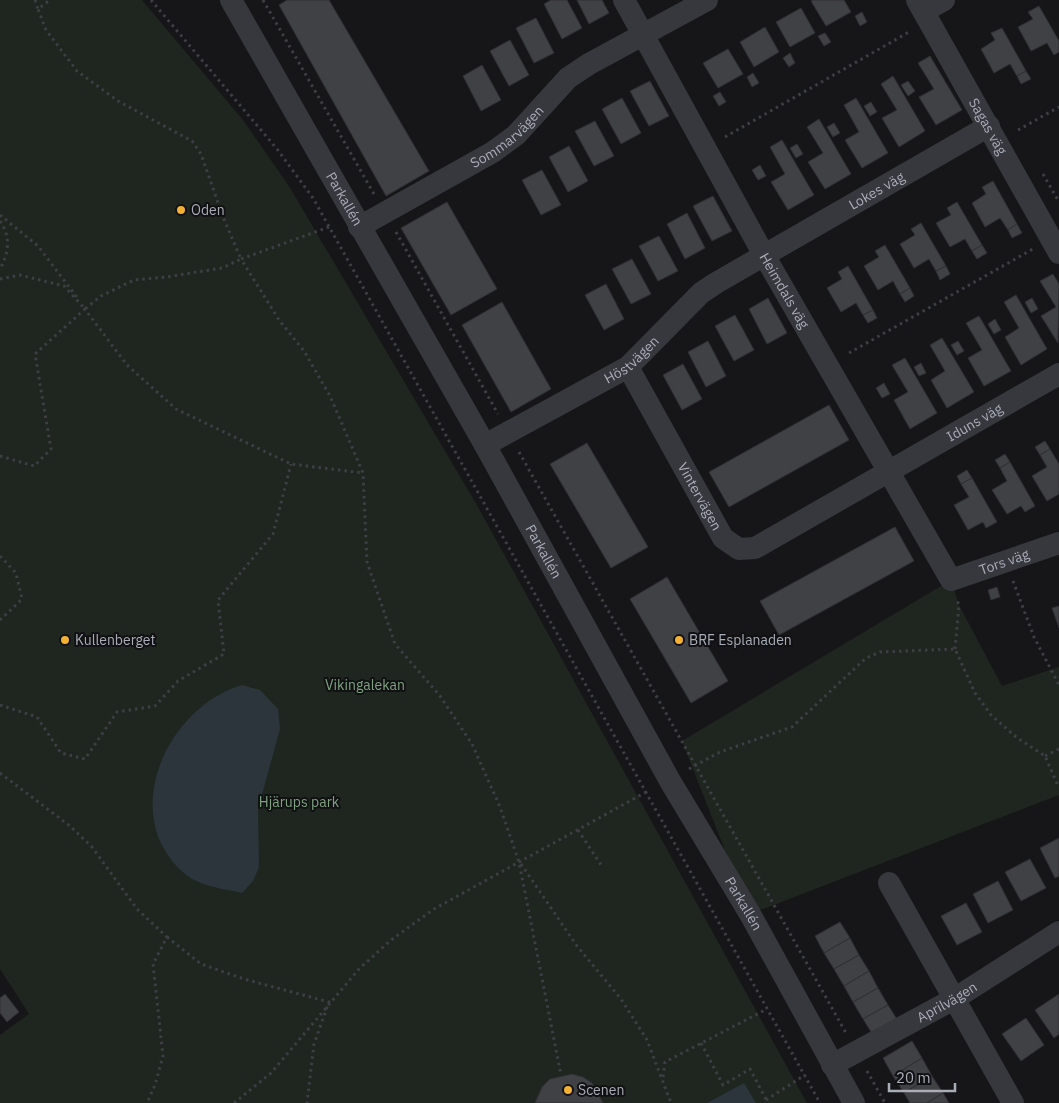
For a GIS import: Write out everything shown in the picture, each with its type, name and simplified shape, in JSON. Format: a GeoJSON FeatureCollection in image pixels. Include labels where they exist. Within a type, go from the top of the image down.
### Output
{"type":"FeatureCollection","features":[{"type":"Feature","properties":{"kind":"street","name":"Heimdals väg"},"geometry":{"type":"LineString","coordinates":[[624,0],[764,255],[951,580]]}},
{"type":"Feature","properties":{"kind":"street","name":"Sommarvägen"},"geometry":{"type":"LineString","coordinates":[[359,226],[493,152],[516,135],[568,78],[589,64],[644,36],[707,0]]}},
{"type":"Feature","properties":{"kind":"street"},"geometry":{"type":"LineString","coordinates":[[923,10],[944,0]]}},
{"type":"Feature","properties":{"kind":"street","name":"Parkallén"},"geometry":{"type":"LineString","coordinates":[[240,3],[359,226],[484,445],[670,781],[750,914],[854,1103]]}},
{"type":"Feature","properties":{"kind":"street","name":"Sagas väg"},"geometry":{"type":"LineString","coordinates":[[923,10],[1055,246]]}},
{"type":"Feature","properties":{"kind":"street","name":"Lokes väg"},"geometry":{"type":"LineString","coordinates":[[764,255],[989,126]]}},
{"type":"Feature","properties":{"kind":"street","name":"Höstvägen"},"geometry":{"type":"LineString","coordinates":[[484,445],[628,367],[701,293],[764,255]]}},
{"type":"Feature","properties":{"kind":"street","name":"Vintervägen"},"geometry":{"type":"LineString","coordinates":[[628,367],[723,538],[739,549],[755,548],[888,470]]}},
{"type":"Feature","properties":{"kind":"street","name":"Iduns väg"},"geometry":{"type":"LineString","coordinates":[[888,470],[1059,374]]}},
{"type":"Feature","properties":{"kind":"street","name":"Tors väg"},"geometry":{"type":"LineString","coordinates":[[951,580],[1059,543]]}},
{"type":"Feature","properties":{"kind":"street"},"geometry":{"type":"LineString","coordinates":[[888,883],[1013,1103]]}},
{"type":"Feature","properties":{"kind":"street","name":"Aprilvägen"},"geometry":{"type":"LineString","coordinates":[[832,1065],[954,999],[1059,932]]}},
{"type":"Feature","properties":{"kind":"path"},"geometry":{"type":"LineString","coordinates":[[35,0],[46,30],[77,71],[118,100],[192,142],[201,154],[223,218],[241,259],[279,320],[304,351],[330,396],[363,473],[367,562],[395,644],[440,696],[472,744],[500,807],[519,862],[561,1075]]}},
{"type":"Feature","properties":{"kind":"path"},"geometry":{"type":"LineString","coordinates":[[38,9],[50,0]]}},
{"type":"Feature","properties":{"kind":"path"},"geometry":{"type":"LineString","coordinates":[[152,0],[277,148],[313,198],[820,1103]]}},
{"type":"Feature","properties":{"kind":"path"},"geometry":{"type":"LineString","coordinates":[[263,0],[385,212],[886,1103]]}},
{"type":"Feature","properties":{"kind":"path"},"geometry":{"type":"LineString","coordinates":[[725,137],[923,10]]}},
{"type":"Feature","properties":{"kind":"path"},"geometry":{"type":"LineString","coordinates":[[1018,130],[1059,108]]}},
{"type":"Feature","properties":{"kind":"path"},"geometry":{"type":"LineString","coordinates":[[0,215],[38,246],[127,364],[176,409],[291,464],[363,473]]}},
{"type":"Feature","properties":{"kind":"path"},"geometry":{"type":"LineString","coordinates":[[0,221],[7,232],[6,257],[0,269]]}},
{"type":"Feature","properties":{"kind":"path"},"geometry":{"type":"LineString","coordinates":[[0,456],[34,466],[51,449],[35,354],[102,296],[134,280],[222,268],[241,259],[329,227]]}},
{"type":"Feature","properties":{"kind":"path"},"geometry":{"type":"LineString","coordinates":[[848,353],[1055,246]]}},
{"type":"Feature","properties":{"kind":"path"},"geometry":{"type":"LineString","coordinates":[[0,279],[20,275],[64,286],[85,309]]}},
{"type":"Feature","properties":{"kind":"path"},"geometry":{"type":"LineString","coordinates":[[0,705],[37,717],[61,753],[84,760],[117,712],[155,706],[178,680],[224,654],[218,600],[273,534],[291,464]]}},
{"type":"Feature","properties":{"kind":"path"},"geometry":{"type":"LineString","coordinates":[[0,556],[16,573],[22,599],[0,620]]}},
{"type":"Feature","properties":{"kind":"path"},"geometry":{"type":"LineString","coordinates":[[1006,562],[1034,637],[1059,685]]}},
{"type":"Feature","properties":{"kind":"path"},"geometry":{"type":"LineString","coordinates":[[951,580],[959,605],[955,649],[975,693],[991,715],[1016,737],[1045,756],[1059,788]]}},
{"type":"Feature","properties":{"kind":"path"},"geometry":{"type":"LineString","coordinates":[[670,781],[720,752],[792,726],[866,658],[880,652],[955,649]]}},
{"type":"Feature","properties":{"kind":"path"},"geometry":{"type":"LineString","coordinates":[[1045,756],[1059,748]]}},
{"type":"Feature","properties":{"kind":"path"},"geometry":{"type":"LineString","coordinates":[[0,774],[70,826],[92,847],[137,909],[167,937],[202,964],[244,980],[329,1002]]}},
{"type":"Feature","properties":{"kind":"path"},"geometry":{"type":"LineString","coordinates":[[234,1103],[271,1073],[301,1040],[329,1002],[359,969],[391,940],[434,909],[646,792]]}},
{"type":"Feature","properties":{"kind":"path"},"geometry":{"type":"LineString","coordinates":[[578,830],[601,865]]}},
{"type":"Feature","properties":{"kind":"path"},"geometry":{"type":"LineString","coordinates":[[519,862],[577,946],[626,1008],[647,1040],[671,1103]]}},
{"type":"Feature","properties":{"kind":"path"},"geometry":{"type":"LineString","coordinates":[[147,1103],[155,1085],[163,1056],[153,964],[167,937]]}},
{"type":"Feature","properties":{"kind":"path"},"geometry":{"type":"LineString","coordinates":[[307,1103],[314,1044],[329,1002]]}},
{"type":"Feature","properties":{"kind":"path"},"geometry":{"type":"LineString","coordinates":[[663,1080],[665,1062],[768,1009]]}},
{"type":"Feature","properties":{"kind":"path"},"geometry":{"type":"LineString","coordinates":[[701,1043],[724,1085],[750,1069],[767,1101],[805,1075]]}},
{"type":"Feature","properties":{"kind":"green space","name":"Hjärups park"},"geometry":{"type":"Polygon","coordinates":[[[0,0],[142,0],[243,120],[289,186],[478,507],[807,1103],[0,1103],[0,1035],[29,1014],[0,969],[0,0]]]}},
{"type":"Feature","properties":{"kind":"green space"},"geometry":{"type":"Polygon","coordinates":[[[951,580],[959,605],[1002,686],[1059,667],[1059,795],[750,914],[682,741],[951,580]]]}},
{"type":"Feature","properties":{"kind":"shaded area"},"geometry":{"type":"Polygon","coordinates":[[[242,685],[260,690],[278,709],[280,729],[258,809],[259,867],[253,881],[242,893],[204,884],[184,873],[164,849],[154,822],[153,794],[160,766],[173,739],[192,716],[215,697],[242,685]]]}},
{"type":"Feature","properties":{"kind":"shaded area"},"geometry":{"type":"Polygon","coordinates":[[[744,1083],[756,1103],[707,1103],[744,1083]]]}},
{"type":"Feature","properties":{"kind":"building"},"geometry":{"type":"Polygon","coordinates":[[[287,0],[329,0],[429,171],[386,196],[279,5],[287,0]]]}},
{"type":"Feature","properties":{"kind":"building"},"geometry":{"type":"Polygon","coordinates":[[[551,0],[567,0],[582,28],[562,39],[544,4],[551,0]]]}},
{"type":"Feature","properties":{"kind":"building"},"geometry":{"type":"Polygon","coordinates":[[[577,0],[602,0],[609,13],[589,24],[577,0]]]}},
{"type":"Feature","properties":{"kind":"building"},"geometry":{"type":"Polygon","coordinates":[[[844,0],[851,12],[826,26],[811,1],[844,0]]]}},
{"type":"Feature","properties":{"kind":"building"},"geometry":{"type":"Polygon","coordinates":[[[1039,6],[1059,41],[1059,52],[1054,55],[1047,43],[1031,51],[1018,27],[1033,19],[1028,12],[1039,6]]]}},
{"type":"Feature","properties":{"kind":"building"},"geometry":{"type":"Polygon","coordinates":[[[801,8],[815,33],[790,47],[776,22],[801,8]]]}},
{"type":"Feature","properties":{"kind":"building"},"geometry":{"type":"Polygon","coordinates":[[[862,12],[867,22],[860,26],[855,16],[862,12]]]}},
{"type":"Feature","properties":{"kind":"building"},"geometry":{"type":"Polygon","coordinates":[[[536,18],[554,53],[534,63],[516,28],[536,18]]]}},
{"type":"Feature","properties":{"kind":"building"},"geometry":{"type":"Polygon","coordinates":[[[765,27],[779,52],[754,67],[740,42],[765,27]]]}},
{"type":"Feature","properties":{"kind":"building"},"geometry":{"type":"Polygon","coordinates":[[[1002,28],[1026,71],[1017,76],[1010,64],[994,73],[981,49],[995,40],[991,33],[1002,28]]]}},
{"type":"Feature","properties":{"kind":"building"},"geometry":{"type":"Polygon","coordinates":[[[825,33],[831,42],[824,46],[818,36],[825,33]]]}},
{"type":"Feature","properties":{"kind":"building"},"geometry":{"type":"Polygon","coordinates":[[[510,40],[529,75],[509,86],[490,51],[510,40]]]}},
{"type":"Feature","properties":{"kind":"building"},"geometry":{"type":"Polygon","coordinates":[[[728,49],[743,74],[718,88],[703,63],[728,49]]]}},
{"type":"Feature","properties":{"kind":"building"},"geometry":{"type":"Polygon","coordinates":[[[790,53],[795,63],[789,67],[783,58],[790,53]]]}},
{"type":"Feature","properties":{"kind":"building"},"geometry":{"type":"Polygon","coordinates":[[[930,56],[962,110],[936,125],[919,97],[934,89],[918,63],[930,56]]]}},
{"type":"Feature","properties":{"kind":"building"},"geometry":{"type":"Polygon","coordinates":[[[482,65],[501,100],[481,111],[463,76],[482,65]]]}},
{"type":"Feature","properties":{"kind":"building"},"geometry":{"type":"Polygon","coordinates":[[[1026,71],[1031,79],[1021,84],[1017,76],[1026,71]]]}},
{"type":"Feature","properties":{"kind":"building"},"geometry":{"type":"Polygon","coordinates":[[[753,73],[759,83],[752,87],[747,77],[753,73]]]}},
{"type":"Feature","properties":{"kind":"building"},"geometry":{"type":"Polygon","coordinates":[[[893,76],[925,131],[899,147],[882,118],[897,110],[881,84],[893,76]]]}},
{"type":"Feature","properties":{"kind":"building"},"geometry":{"type":"Polygon","coordinates":[[[650,81],[669,116],[649,126],[630,91],[650,81]]]}},
{"type":"Feature","properties":{"kind":"building"},"geometry":{"type":"Polygon","coordinates":[[[908,81],[915,91],[908,96],[901,85],[908,81]]]}},
{"type":"Feature","properties":{"kind":"building"},"geometry":{"type":"Polygon","coordinates":[[[720,92],[726,102],[719,106],[713,96],[720,92]]]}},
{"type":"Feature","properties":{"kind":"building"},"geometry":{"type":"Polygon","coordinates":[[[622,98],[641,133],[621,144],[602,109],[622,98]]]}},
{"type":"Feature","properties":{"kind":"building"},"geometry":{"type":"Polygon","coordinates":[[[856,98],[888,153],[862,168],[845,140],[859,132],[844,105],[856,98]]]}},
{"type":"Feature","properties":{"kind":"building"},"geometry":{"type":"Polygon","coordinates":[[[871,102],[877,112],[870,116],[864,106],[871,102]]]}},
{"type":"Feature","properties":{"kind":"building"},"geometry":{"type":"Polygon","coordinates":[[[819,119],[851,174],[825,189],[808,162],[823,153],[807,127],[819,119]]]}},
{"type":"Feature","properties":{"kind":"building"},"geometry":{"type":"Polygon","coordinates":[[[595,121],[614,156],[594,166],[575,131],[595,121]]]}},
{"type":"Feature","properties":{"kind":"building"},"geometry":{"type":"Polygon","coordinates":[[[834,123],[840,133],[833,137],[827,127],[834,123]]]}},
{"type":"Feature","properties":{"kind":"building"},"geometry":{"type":"Polygon","coordinates":[[[782,140],[814,195],[788,210],[771,182],[785,174],[770,147],[782,140]]]}},
{"type":"Feature","properties":{"kind":"building"},"geometry":{"type":"Polygon","coordinates":[[[797,144],[803,154],[796,158],[790,148],[797,144]]]}},
{"type":"Feature","properties":{"kind":"building"},"geometry":{"type":"Polygon","coordinates":[[[569,146],[588,181],[568,192],[549,157],[569,146]]]}},
{"type":"Feature","properties":{"kind":"building"},"geometry":{"type":"Polygon","coordinates":[[[760,165],[766,176],[758,180],[752,170],[760,165]]]}},
{"type":"Feature","properties":{"kind":"building"},"geometry":{"type":"Polygon","coordinates":[[[542,170],[561,205],[541,215],[522,180],[542,170]]]}},
{"type":"Feature","properties":{"kind":"building"},"geometry":{"type":"Polygon","coordinates":[[[993,181],[1017,224],[1008,230],[1000,218],[985,227],[972,203],[986,194],[982,187],[993,181]]]}},
{"type":"Feature","properties":{"kind":"building"},"geometry":{"type":"Polygon","coordinates":[[[713,196],[732,231],[712,241],[693,206],[713,196]]]}},
{"type":"Feature","properties":{"kind":"building"},"geometry":{"type":"Polygon","coordinates":[[[447,202],[497,289],[451,315],[401,228],[447,202]]]}},
{"type":"Feature","properties":{"kind":"building"},"geometry":{"type":"Polygon","coordinates":[[[957,202],[982,245],[972,251],[965,239],[950,247],[936,223],[951,215],[947,208],[957,202]]]}},
{"type":"Feature","properties":{"kind":"building"},"geometry":{"type":"Polygon","coordinates":[[[687,213],[705,248],[685,259],[667,224],[687,213]]]}},
{"type":"Feature","properties":{"kind":"building"},"geometry":{"type":"Polygon","coordinates":[[[921,223],[946,266],[936,271],[929,259],[914,268],[900,244],[915,235],[911,229],[921,223]]]}},
{"type":"Feature","properties":{"kind":"building"},"geometry":{"type":"Polygon","coordinates":[[[1017,224],[1022,233],[1012,238],[1008,230],[1017,224]]]}},
{"type":"Feature","properties":{"kind":"building"},"geometry":{"type":"Polygon","coordinates":[[[659,236],[678,271],[658,281],[639,246],[659,236]]]}},
{"type":"Feature","properties":{"kind":"building"},"geometry":{"type":"Polygon","coordinates":[[[885,245],[910,288],[900,294],[893,281],[878,290],[864,266],[879,257],[875,251],[885,245]]]}},
{"type":"Feature","properties":{"kind":"building"},"geometry":{"type":"Polygon","coordinates":[[[982,245],[987,253],[977,259],[972,251],[982,245]]]}},
{"type":"Feature","properties":{"kind":"building"},"geometry":{"type":"Polygon","coordinates":[[[632,259],[651,294],[631,304],[612,269],[632,259]]]}},
{"type":"Feature","properties":{"kind":"building"},"geometry":{"type":"Polygon","coordinates":[[[848,266],[873,310],[863,315],[856,303],[841,312],[827,288],[842,279],[838,272],[848,266]]]}},
{"type":"Feature","properties":{"kind":"building"},"geometry":{"type":"Polygon","coordinates":[[[946,266],[950,274],[940,280],[936,271],[946,266]]]}},
{"type":"Feature","properties":{"kind":"building"},"geometry":{"type":"Polygon","coordinates":[[[1053,274],[1059,284],[1058,343],[1041,316],[1056,307],[1040,281],[1053,274]]]}},
{"type":"Feature","properties":{"kind":"building"},"geometry":{"type":"Polygon","coordinates":[[[606,284],[624,319],[604,330],[585,295],[606,284]]]}},
{"type":"Feature","properties":{"kind":"building"},"geometry":{"type":"Polygon","coordinates":[[[910,288],[914,296],[905,302],[900,294],[910,288]]]}},
{"type":"Feature","properties":{"kind":"building"},"geometry":{"type":"Polygon","coordinates":[[[1016,295],[1047,349],[1021,365],[1005,337],[1019,328],[1004,302],[1016,295]]]}},
{"type":"Feature","properties":{"kind":"building"},"geometry":{"type":"Polygon","coordinates":[[[768,298],[787,333],[767,344],[749,309],[768,298]]]}},
{"type":"Feature","properties":{"kind":"building"},"geometry":{"type":"Polygon","coordinates":[[[1032,298],[1038,309],[1031,313],[1025,302],[1032,298]]]}},
{"type":"Feature","properties":{"kind":"building"},"geometry":{"type":"Polygon","coordinates":[[[502,302],[551,389],[511,412],[462,325],[502,302]]]}},
{"type":"Feature","properties":{"kind":"building"},"geometry":{"type":"Polygon","coordinates":[[[873,310],[877,318],[868,323],[863,315],[873,310]]]}},
{"type":"Feature","properties":{"kind":"building"},"geometry":{"type":"Polygon","coordinates":[[[735,315],[754,350],[734,361],[715,326],[735,315]]]}},
{"type":"Feature","properties":{"kind":"building"},"geometry":{"type":"Polygon","coordinates":[[[979,316],[1011,371],[984,386],[968,358],[982,350],[966,323],[979,316]]]}},
{"type":"Feature","properties":{"kind":"building"},"geometry":{"type":"Polygon","coordinates":[[[995,319],[1001,330],[994,334],[988,324],[995,319]]]}},
{"type":"Feature","properties":{"kind":"building"},"geometry":{"type":"Polygon","coordinates":[[[942,338],[974,392],[947,408],[931,380],[945,371],[930,345],[942,338]]]}},
{"type":"Feature","properties":{"kind":"building"},"geometry":{"type":"Polygon","coordinates":[[[708,341],[726,376],[706,387],[688,352],[708,341]]]}},
{"type":"Feature","properties":{"kind":"building"},"geometry":{"type":"Polygon","coordinates":[[[958,341],[964,351],[957,355],[951,345],[958,341]]]}},
{"type":"Feature","properties":{"kind":"building"},"geometry":{"type":"Polygon","coordinates":[[[905,358],[937,413],[910,429],[894,400],[908,392],[892,365],[905,358]]]}},
{"type":"Feature","properties":{"kind":"building"},"geometry":{"type":"Polygon","coordinates":[[[921,363],[926,373],[919,376],[914,367],[921,363]]]}},
{"type":"Feature","properties":{"kind":"building"},"geometry":{"type":"Polygon","coordinates":[[[683,364],[702,399],[682,410],[663,375],[683,364]]]}},
{"type":"Feature","properties":{"kind":"building"},"geometry":{"type":"Polygon","coordinates":[[[884,383],[890,394],[882,398],[876,388],[884,383]]]}},
{"type":"Feature","properties":{"kind":"building"},"geometry":{"type":"Polygon","coordinates":[[[829,405],[849,440],[729,507],[709,472],[829,405]]]}},
{"type":"Feature","properties":{"kind":"building"},"geometry":{"type":"Polygon","coordinates":[[[1045,441],[1050,449],[1040,455],[1035,447],[1045,441]]]}},
{"type":"Feature","properties":{"kind":"building"},"geometry":{"type":"Polygon","coordinates":[[[587,443],[648,547],[611,568],[550,464],[587,443]]]}},
{"type":"Feature","properties":{"kind":"building"},"geometry":{"type":"Polygon","coordinates":[[[1050,449],[1059,464],[1059,494],[1047,501],[1032,476],[1047,467],[1040,455],[1050,449]]]}},
{"type":"Feature","properties":{"kind":"building"},"geometry":{"type":"Polygon","coordinates":[[[1005,454],[1010,462],[1000,468],[995,460],[1005,454]]]}},
{"type":"Feature","properties":{"kind":"building"},"geometry":{"type":"Polygon","coordinates":[[[1010,462],[1035,506],[1025,512],[1021,506],[1007,514],[992,490],[1007,481],[1000,468],[1010,462]]]}},
{"type":"Feature","properties":{"kind":"building"},"geometry":{"type":"Polygon","coordinates":[[[967,470],[972,478],[961,484],[957,476],[967,470]]]}},
{"type":"Feature","properties":{"kind":"building"},"geometry":{"type":"Polygon","coordinates":[[[972,478],[997,522],[986,528],[983,522],[968,530],[954,505],[969,497],[961,484],[972,478]]]}},
{"type":"Feature","properties":{"kind":"building"},"geometry":{"type":"Polygon","coordinates":[[[895,527],[914,561],[779,635],[760,601],[895,527]]]}},
{"type":"Feature","properties":{"kind":"building","name":"BRF Esplanaden"},"geometry":{"type":"Polygon","coordinates":[[[667,577],[728,681],[691,703],[630,599],[667,577]]]}},
{"type":"Feature","properties":{"kind":"building"},"geometry":{"type":"Polygon","coordinates":[[[997,587],[1000,597],[991,600],[988,590],[997,587]]]}},
{"type":"Feature","properties":{"kind":"building"},"geometry":{"type":"Polygon","coordinates":[[[1059,606],[1059,628],[1052,608],[1059,606]]]}},
{"type":"Feature","properties":{"kind":"building"},"geometry":{"type":"Polygon","coordinates":[[[1059,838],[1059,876],[1055,878],[1040,848],[1059,838]]]}},
{"type":"Feature","properties":{"kind":"building"},"geometry":{"type":"Polygon","coordinates":[[[1030,859],[1046,888],[1021,901],[1005,872],[1030,859]]]}},
{"type":"Feature","properties":{"kind":"building"},"geometry":{"type":"Polygon","coordinates":[[[998,881],[1013,910],[988,923],[973,894],[998,881]]]}},
{"type":"Feature","properties":{"kind":"building"},"geometry":{"type":"Polygon","coordinates":[[[966,903],[982,932],[957,945],[941,916],[966,903]]]}},
{"type":"Feature","properties":{"kind":"building"},"geometry":{"type":"Polygon","coordinates":[[[840,922],[850,938],[824,953],[815,936],[840,922]]]}},
{"type":"Feature","properties":{"kind":"building"},"geometry":{"type":"Polygon","coordinates":[[[850,938],[859,955],[834,969],[824,953],[850,938]]]}},
{"type":"Feature","properties":{"kind":"building"},"geometry":{"type":"Polygon","coordinates":[[[859,955],[869,971],[844,986],[834,969],[859,955]]]}},
{"type":"Feature","properties":{"kind":"building"},"geometry":{"type":"Polygon","coordinates":[[[869,971],[878,988],[853,1002],[844,986],[869,971]]]}},
{"type":"Feature","properties":{"kind":"building"},"geometry":{"type":"Polygon","coordinates":[[[878,988],[888,1005],[863,1019],[853,1002],[878,988]]]}},
{"type":"Feature","properties":{"kind":"building"},"geometry":{"type":"Polygon","coordinates":[[[5,994],[19,1012],[7,1022],[0,1013],[0,998],[5,994]]]}},
{"type":"Feature","properties":{"kind":"building"},"geometry":{"type":"Polygon","coordinates":[[[1059,994],[1059,1034],[1054,1038],[1035,1010],[1059,994]]]}},
{"type":"Feature","properties":{"kind":"building"},"geometry":{"type":"Polygon","coordinates":[[[888,1005],[898,1021],[873,1035],[863,1019],[888,1005]]]}},
{"type":"Feature","properties":{"kind":"building"},"geometry":{"type":"Polygon","coordinates":[[[1026,1018],[1044,1045],[1021,1061],[1002,1034],[1026,1018]]]}},
{"type":"Feature","properties":{"kind":"building"},"geometry":{"type":"Polygon","coordinates":[[[912,1041],[922,1058],[893,1076],[883,1058],[912,1041]]]}},
{"type":"Feature","properties":{"kind":"building"},"geometry":{"type":"Polygon","coordinates":[[[922,1058],[932,1076],[904,1093],[893,1076],[922,1058]]]}},
{"type":"Feature","properties":{"kind":"building","name":"Scenen"},"geometry":{"type":"Polygon","coordinates":[[[572,1074],[583,1077],[592,1083],[603,1103],[535,1103],[542,1087],[550,1079],[572,1074]]]}},
{"type":"Feature","properties":{"kind":"building"},"geometry":{"type":"Polygon","coordinates":[[[932,1076],[943,1093],[927,1103],[910,1103],[904,1093],[932,1076]]]}},
{"type":"Feature","properties":{"kind":"building"},"geometry":{"type":"Polygon","coordinates":[[[943,1093],[949,1103],[927,1103],[943,1093]]]}},
{"type":"Feature","properties":{"kind":"place","name":"Oden"},"geometry":{"type":"Point","coordinates":[181,210]}},
{"type":"Feature","properties":{"kind":"place","name":"Kullenberget"},"geometry":{"type":"Point","coordinates":[65,640]}},
{"type":"Feature","properties":{"kind":"place","name":"BRF Esplanaden"},"geometry":{"type":"Point","coordinates":[679,640]}},
{"type":"Feature","properties":{"kind":"place","name":"Scenen"},"geometry":{"type":"Point","coordinates":[568,1090]}},
{"type":"Feature","properties":{"kind":"park label","name":"Vikingalekan"},"geometry":{"type":"Point","coordinates":[365,685]}}]}
